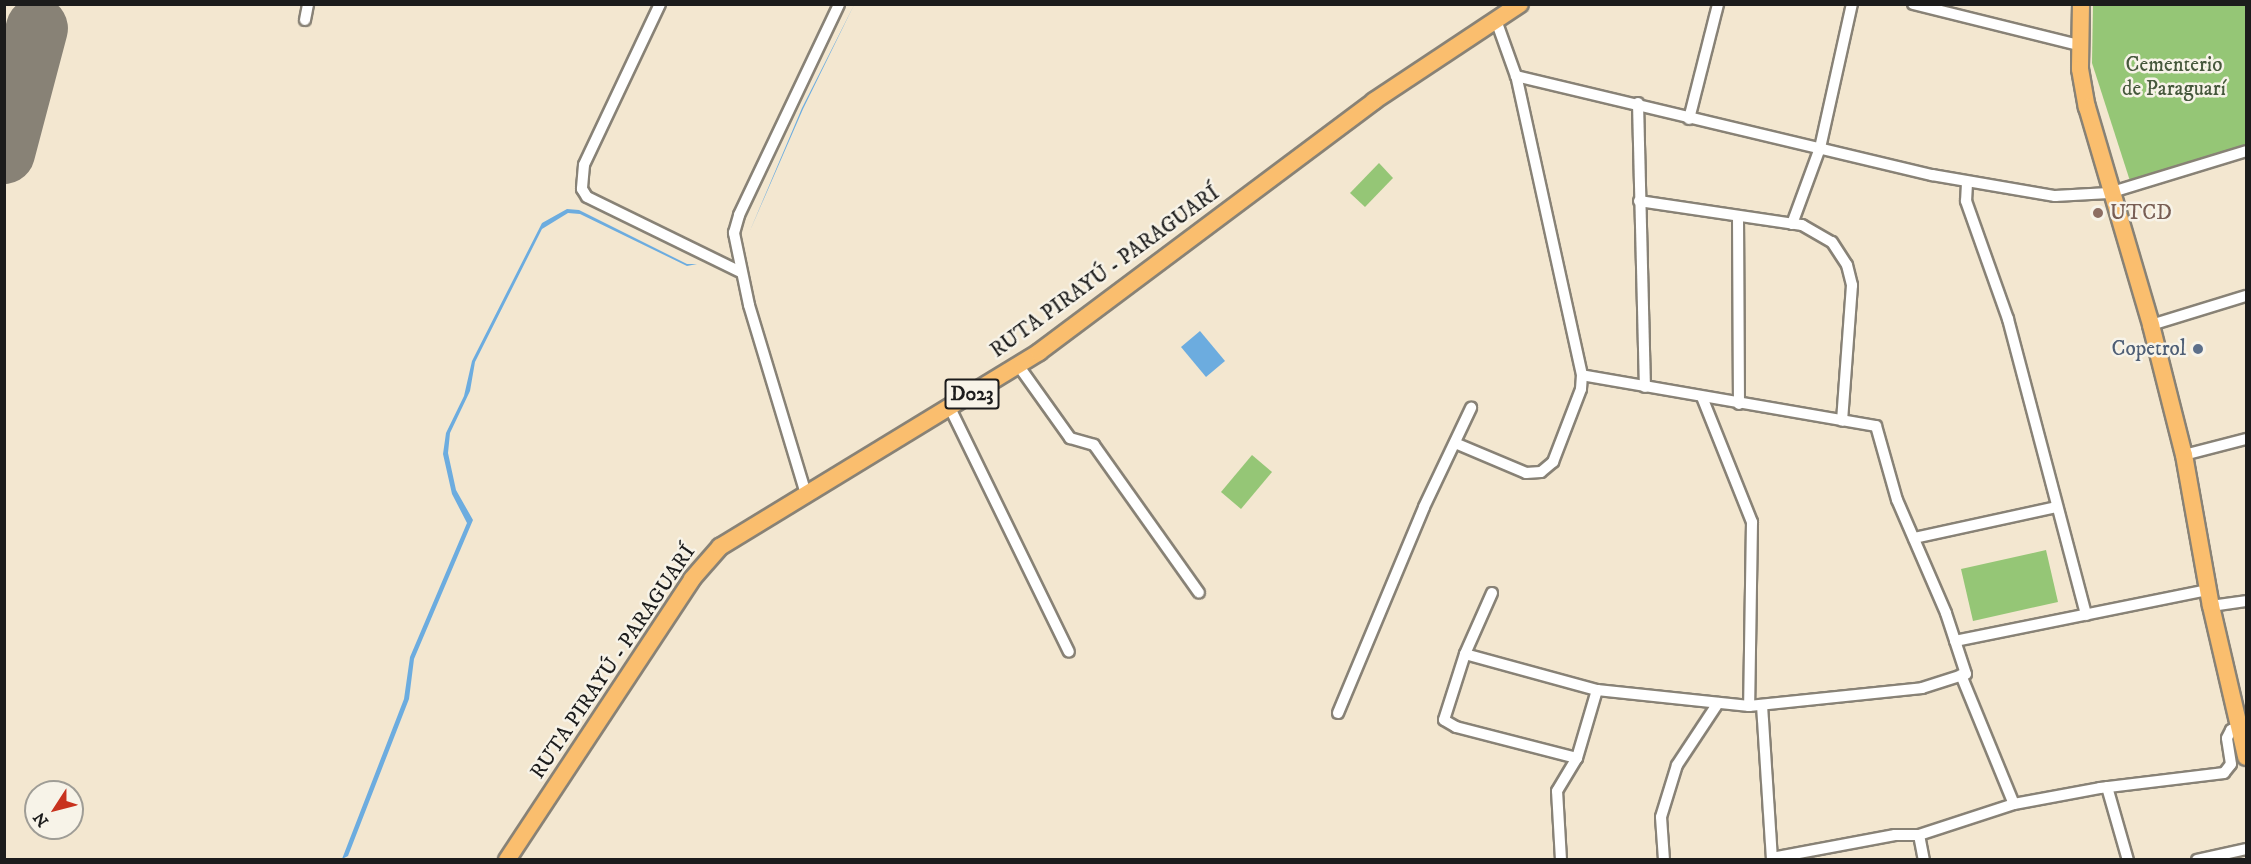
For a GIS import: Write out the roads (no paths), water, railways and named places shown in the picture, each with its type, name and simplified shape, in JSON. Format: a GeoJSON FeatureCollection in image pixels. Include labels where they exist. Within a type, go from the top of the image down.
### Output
{"type":"FeatureCollection","features":[{"type":"Feature","properties":{"kind":"main road","name":"RUTA PIRAYÚ - PARAGUARÍ"},"geometry":{"type":"LineString","coordinates":[[507,860],[692,579],[720,547],[1018,365],[1113,298],[1374,101],[1520,4]]}},
{"type":"Feature","properties":{"kind":"main road"},"geometry":{"type":"LineString","coordinates":[[2081,4],[2079,45],[2087,107],[2109,193],[2151,325],[2184,455],[2209,598],[2244,741]]}},
{"type":"Feature","properties":{"kind":"street"},"geometry":{"type":"LineString","coordinates":[[305,20],[308,4]]}},
{"type":"Feature","properties":{"kind":"street"},"geometry":{"type":"LineString","coordinates":[[660,4],[584,165],[582,189],[586,197],[741,272]]}},
{"type":"Feature","properties":{"kind":"street"},"geometry":{"type":"LineString","coordinates":[[806,494],[741,272],[734,233],[739,215],[839,4]]}},
{"type":"Feature","properties":{"kind":"street"},"geometry":{"type":"LineString","coordinates":[[1689,119],[1718,4]]}},
{"type":"Feature","properties":{"kind":"street"},"geometry":{"type":"LineString","coordinates":[[1792,224],[1820,148],[1852,4]]}},
{"type":"Feature","properties":{"kind":"street"},"geometry":{"type":"LineString","coordinates":[[1913,4],[2079,45]]}},
{"type":"Feature","properties":{"kind":"street"},"geometry":{"type":"LineString","coordinates":[[1455,443],[1526,473],[1541,472],[1553,462],[1581,389],[1582,375],[1516,76],[1496,20]]}},
{"type":"Feature","properties":{"kind":"street"},"geometry":{"type":"LineString","coordinates":[[1516,76],[1638,103],[1689,119],[1966,183],[2055,196],[2109,193],[2247,151]]}},
{"type":"Feature","properties":{"kind":"street"},"geometry":{"type":"LineString","coordinates":[[1638,103],[1645,387]]}},
{"type":"Feature","properties":{"kind":"street"},"geometry":{"type":"LineString","coordinates":[[1966,183],[1966,201],[2008,319],[2086,615]]}},
{"type":"Feature","properties":{"kind":"street"},"geometry":{"type":"LineString","coordinates":[[1639,201],[1813,228],[1832,242],[1847,265],[1852,285],[1842,421]]}},
{"type":"Feature","properties":{"kind":"street"},"geometry":{"type":"LineString","coordinates":[[1738,216],[1739,404]]}},
{"type":"Feature","properties":{"kind":"street"},"geometry":{"type":"LineString","coordinates":[[2151,325],[2247,296]]}},
{"type":"Feature","properties":{"kind":"street"},"geometry":{"type":"LineString","coordinates":[[1018,365],[1070,438],[1094,445],[1199,593]]}},
{"type":"Feature","properties":{"kind":"street"},"geometry":{"type":"LineString","coordinates":[[1465,654],[1597,690],[1749,706],[1922,688],[1966,674],[1955,641],[1897,500],[1876,426],[1582,375]]}},
{"type":"Feature","properties":{"kind":"street"},"geometry":{"type":"LineString","coordinates":[[1702,397],[1752,522],[1749,706]]}},
{"type":"Feature","properties":{"kind":"street"},"geometry":{"type":"LineString","coordinates":[[950,408],[1070,652]]}},
{"type":"Feature","properties":{"kind":"street"},"geometry":{"type":"LineString","coordinates":[[1338,713],[1471,408]]}},
{"type":"Feature","properties":{"kind":"street"},"geometry":{"type":"LineString","coordinates":[[2184,455],[2247,439]]}},
{"type":"Feature","properties":{"kind":"street"},"geometry":{"type":"LineString","coordinates":[[1914,538],[2056,507]]}},
{"type":"Feature","properties":{"kind":"street"},"geometry":{"type":"LineString","coordinates":[[1492,594],[1465,654],[1443,720],[1456,728],[1577,758]]}},
{"type":"Feature","properties":{"kind":"street"},"geometry":{"type":"LineString","coordinates":[[1955,641],[2086,615],[2209,598],[2247,601]]}},
{"type":"Feature","properties":{"kind":"street"},"geometry":{"type":"LineString","coordinates":[[1960,675],[2014,804]]}},
{"type":"Feature","properties":{"kind":"street"},"geometry":{"type":"LineString","coordinates":[[1561,860],[1557,791],[1577,758],[1597,690]]}},
{"type":"Feature","properties":{"kind":"street"},"geometry":{"type":"LineString","coordinates":[[1664,860],[1661,817],[1677,765],[1718,703]]}},
{"type":"Feature","properties":{"kind":"street"},"geometry":{"type":"LineString","coordinates":[[1762,705],[1772,859],[1895,835],[1919,835],[2014,804],[2107,787],[2224,772],[2231,764],[2227,738],[2244,741]]}},
{"type":"Feature","properties":{"kind":"street"},"geometry":{"type":"LineString","coordinates":[[2107,787],[2128,860]]}},
{"type":"Feature","properties":{"kind":"street"},"geometry":{"type":"LineString","coordinates":[[1919,835],[1924,860]]}},
{"type":"Feature","properties":{"kind":"street"},"geometry":{"type":"LineString","coordinates":[[2197,860],[2247,849]]}},
{"type":"Feature","properties":{"kind":"water"},"geometry":{"type":"Polygon","coordinates":[[[854,5],[803,109],[749,233],[802,108],[854,5]]]}},
{"type":"Feature","properties":{"kind":"water"},"geometry":{"type":"Polygon","coordinates":[[[567,209],[579,210],[687,264],[697,264],[687,266],[580,214],[568,213],[542,229],[475,362],[470,391],[450,433],[448,453],[456,490],[473,520],[414,659],[409,699],[348,856],[342,859],[404,699],[410,657],[467,523],[452,494],[443,454],[446,433],[464,396],[472,361],[542,223],[567,209]]]}},
{"type":"Feature","properties":{"kind":"water"},"geometry":{"type":"Polygon","coordinates":[[[1200,331],[1225,361],[1206,377],[1181,347],[1200,331]]]}},
{"type":"Feature","properties":{"kind":"place","name":"UTCD"},"geometry":{"type":"Point","coordinates":[2098,213]}},
{"type":"Feature","properties":{"kind":"place","name":"Copetrol"},"geometry":{"type":"Point","coordinates":[2198,349]}},
{"type":"Feature","properties":{"kind":"park label","name":"Cementerio de Paraguarí"},"geometry":{"type":"Point","coordinates":[2174,77]}}]}
